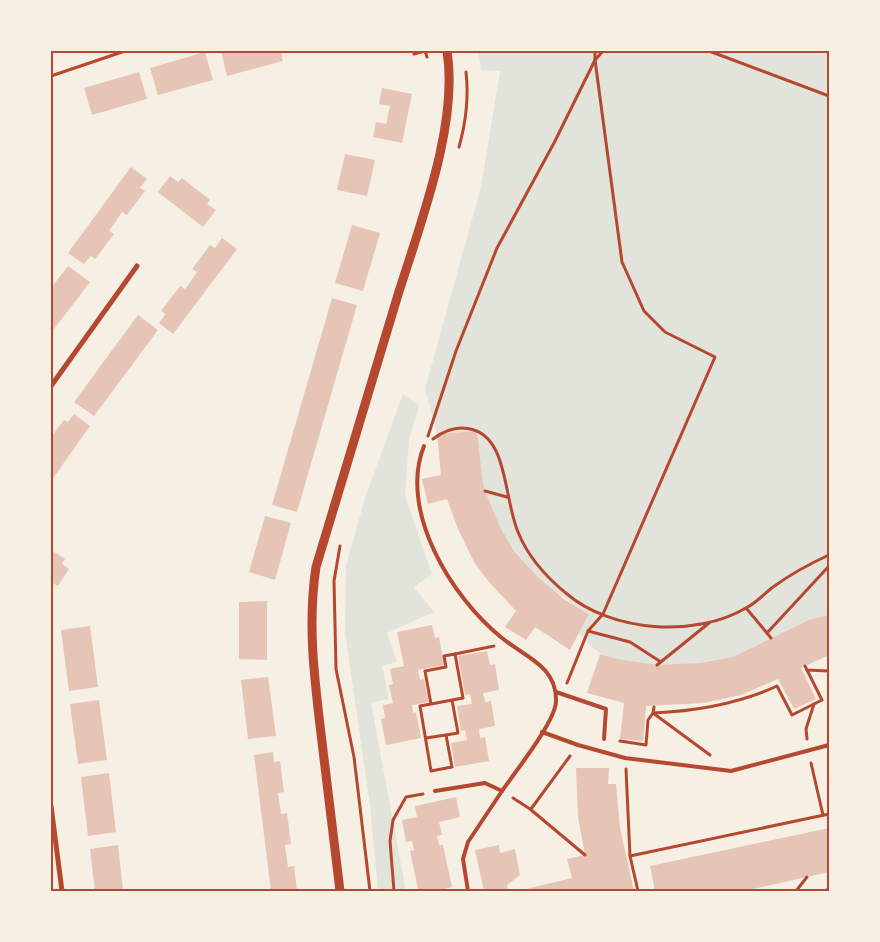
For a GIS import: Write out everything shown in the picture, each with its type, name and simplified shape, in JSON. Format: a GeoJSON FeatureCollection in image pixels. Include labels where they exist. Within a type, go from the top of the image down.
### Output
{"type":"FeatureCollection","features":[{"type":"Feature","properties":{"kind":"street"},"geometry":{"type":"LineString","coordinates":[[340,891],[315,687],[311,636],[311,599],[316,567],[416,237],[443,140],[448,118],[449,64],[447,51]]}},
{"type":"Feature","properties":{"kind":"street"},"geometry":{"type":"LineString","coordinates":[[51,386],[137,266]]}},
{"type":"Feature","properties":{"kind":"street"},"geometry":{"type":"LineString","coordinates":[[51,806],[62,891]]}},
{"type":"Feature","properties":{"kind":"lane"},"geometry":{"type":"LineString","coordinates":[[424,446],[417,471],[418,492],[428,534],[450,579],[467,603],[510,643],[549,672],[556,692],[554,712],[468,842],[463,859],[468,891]]}},
{"type":"Feature","properties":{"kind":"lane"},"geometry":{"type":"LineString","coordinates":[[556,692],[606,709],[604,740]]}},
{"type":"Feature","properties":{"kind":"lane"},"geometry":{"type":"LineString","coordinates":[[542,732],[578,745],[625,758],[731,771],[829,745]]}},
{"type":"Feature","properties":{"kind":"lane"},"geometry":{"type":"LineString","coordinates":[[435,791],[485,783],[502,791]]}},
{"type":"Feature","properties":{"kind":"path"},"geometry":{"type":"LineString","coordinates":[[51,76],[125,51]]}},
{"type":"Feature","properties":{"kind":"path"},"geometry":{"type":"LineString","coordinates":[[414,54],[425,51],[427,57]]}},
{"type":"Feature","properties":{"kind":"path"},"geometry":{"type":"LineString","coordinates":[[562,695],[588,631],[603,614],[715,357],[665,332],[644,311],[622,262],[594,60],[595,51]]}},
{"type":"Feature","properties":{"kind":"path"},"geometry":{"type":"LineString","coordinates":[[424,446],[456,351],[497,248],[554,143],[594,60],[603,51]]}},
{"type":"Feature","properties":{"kind":"path"},"geometry":{"type":"LineString","coordinates":[[709,51],[829,96]]}},
{"type":"Feature","properties":{"kind":"path"},"geometry":{"type":"LineString","coordinates":[[458,153],[465,126],[468,91],[466,71]]}},
{"type":"Feature","properties":{"kind":"path"},"geometry":{"type":"LineString","coordinates":[[424,446],[440,433],[456,428],[472,428],[486,438],[496,451],[518,533],[539,570],[568,596],[603,614],[650,628],[674,628],[709,623],[746,608],[799,568],[829,555]]}},
{"type":"Feature","properties":{"kind":"path"},"geometry":{"type":"LineString","coordinates":[[485,491],[507,496]]}},
{"type":"Feature","properties":{"kind":"path"},"geometry":{"type":"LineString","coordinates":[[342,538],[334,581],[336,669],[354,757],[370,891]]}},
{"type":"Feature","properties":{"kind":"path"},"geometry":{"type":"LineString","coordinates":[[767,633],[829,566]]}},
{"type":"Feature","properties":{"kind":"path"},"geometry":{"type":"LineString","coordinates":[[746,608],[771,638]]}},
{"type":"Feature","properties":{"kind":"path"},"geometry":{"type":"LineString","coordinates":[[657,665],[709,623]]}},
{"type":"Feature","properties":{"kind":"path"},"geometry":{"type":"LineString","coordinates":[[588,631],[630,642],[661,662]]}},
{"type":"Feature","properties":{"kind":"path"},"geometry":{"type":"LineString","coordinates":[[431,704],[426,671],[446,667],[444,656],[510,643]]}},
{"type":"Feature","properties":{"kind":"path"},"geometry":{"type":"LineString","coordinates":[[446,735],[452,768],[432,771],[420,706],[463,698],[455,654]]}},
{"type":"Feature","properties":{"kind":"path"},"geometry":{"type":"LineString","coordinates":[[653,713],[691,711],[726,704],[762,693],[777,686],[792,715],[822,700],[806,668],[829,671]]}},
{"type":"Feature","properties":{"kind":"path"},"geometry":{"type":"LineString","coordinates":[[426,738],[458,733],[452,700]]}},
{"type":"Feature","properties":{"kind":"path"},"geometry":{"type":"LineString","coordinates":[[604,740],[646,745],[648,720],[653,713],[654,707]]}},
{"type":"Feature","properties":{"kind":"path"},"geometry":{"type":"LineString","coordinates":[[653,713],[731,771]]}},
{"type":"Feature","properties":{"kind":"path"},"geometry":{"type":"LineString","coordinates":[[530,809],[578,745]]}},
{"type":"Feature","properties":{"kind":"path"},"geometry":{"type":"LineString","coordinates":[[625,758],[630,856],[638,891]]}},
{"type":"Feature","properties":{"kind":"path"},"geometry":{"type":"LineString","coordinates":[[394,891],[390,841],[393,820],[406,798],[435,791]]}},
{"type":"Feature","properties":{"kind":"path"},"geometry":{"type":"LineString","coordinates":[[502,791],[530,809],[585,855]]}},
{"type":"Feature","properties":{"kind":"path"},"geometry":{"type":"LineString","coordinates":[[630,856],[829,814]]}},
{"type":"Feature","properties":{"kind":"path"},"geometry":{"type":"LineString","coordinates":[[796,891],[807,877]]}},
{"type":"Feature","properties":{"kind":"shaded area"},"geometry":{"type":"Polygon","coordinates":[[[478,51],[829,51],[829,615],[804,624],[746,652],[720,661],[686,665],[649,665],[632,663],[602,654],[579,633],[589,614],[552,589],[535,574],[507,539],[496,520],[482,477],[477,431],[437,434],[425,389],[481,187],[500,71],[481,70],[478,51]]]}},
{"type":"Feature","properties":{"kind":"shaded area"},"geometry":{"type":"Polygon","coordinates":[[[403,394],[419,406],[409,440],[405,496],[432,574],[414,587],[434,612],[387,633],[397,662],[382,666],[389,699],[371,703],[405,886],[404,891],[378,891],[370,805],[345,632],[346,566],[365,498],[403,394]]]}},
{"type":"Feature","properties":{"kind":"building"},"geometry":{"type":"Polygon","coordinates":[[[221,51],[281,51],[283,61],[227,76],[221,51]]]}},
{"type":"Feature","properties":{"kind":"building"},"geometry":{"type":"Polygon","coordinates":[[[205,52],[213,80],[158,95],[150,68],[205,52]]]}},
{"type":"Feature","properties":{"kind":"building"},"geometry":{"type":"Polygon","coordinates":[[[139,72],[147,99],[92,115],[84,88],[139,72]]]}},
{"type":"Feature","properties":{"kind":"building"},"geometry":{"type":"Polygon","coordinates":[[[382,88],[412,94],[402,143],[373,137],[376,122],[386,124],[390,106],[379,104],[382,88]]]}},
{"type":"Feature","properties":{"kind":"building"},"geometry":{"type":"Polygon","coordinates":[[[345,154],[375,160],[367,196],[337,190],[345,154]]]}},
{"type":"Feature","properties":{"kind":"building"},"geometry":{"type":"Polygon","coordinates":[[[131,167],[147,179],[140,188],[145,191],[127,215],[122,212],[109,231],[114,234],[95,259],[91,256],[84,264],[68,253],[131,167]]]}},
{"type":"Feature","properties":{"kind":"building"},"geometry":{"type":"Polygon","coordinates":[[[170,176],[178,182],[182,178],[210,200],[207,204],[216,210],[203,227],[158,192],[170,176]]]}},
{"type":"Feature","properties":{"kind":"building"},"geometry":{"type":"Polygon","coordinates":[[[352,225],[380,233],[363,291],[335,283],[352,225]]]}},
{"type":"Feature","properties":{"kind":"building"},"geometry":{"type":"Polygon","coordinates":[[[222,238],[237,249],[173,334],[159,323],[166,314],[161,311],[180,286],[185,289],[191,281],[197,272],[192,269],[210,245],[215,248],[222,238]]]}},
{"type":"Feature","properties":{"kind":"building"},"geometry":{"type":"Polygon","coordinates":[[[68,266],[90,282],[51,333],[51,288],[68,266]]]}},
{"type":"Feature","properties":{"kind":"building"},"geometry":{"type":"Polygon","coordinates":[[[332,298],[357,305],[297,512],[272,505],[332,298]]]}},
{"type":"Feature","properties":{"kind":"building"},"geometry":{"type":"Polygon","coordinates":[[[138,315],[158,330],[94,416],[74,402],[138,315]]]}},
{"type":"Feature","properties":{"kind":"building"},"geometry":{"type":"Polygon","coordinates":[[[74,414],[90,426],[51,481],[51,437],[64,420],[68,422],[74,414]]]}},
{"type":"Feature","properties":{"kind":"building"},"geometry":{"type":"Polygon","coordinates":[[[477,431],[485,491],[500,527],[515,552],[538,577],[565,600],[589,614],[570,650],[535,627],[526,640],[505,627],[516,611],[489,582],[474,562],[458,529],[447,499],[428,504],[422,479],[441,475],[437,434],[477,431]]]}},
{"type":"Feature","properties":{"kind":"building"},"geometry":{"type":"Polygon","coordinates":[[[265,516],[291,523],[275,580],[249,572],[265,516]]]}},
{"type":"Feature","properties":{"kind":"building"},"geometry":{"type":"Polygon","coordinates":[[[51,550],[65,559],[62,564],[69,569],[58,586],[51,582],[51,550]]]}},
{"type":"Feature","properties":{"kind":"building"},"geometry":{"type":"Polygon","coordinates":[[[267,601],[267,660],[239,659],[239,602],[267,601]]]}},
{"type":"Feature","properties":{"kind":"building"},"geometry":{"type":"Polygon","coordinates":[[[829,615],[829,655],[801,668],[816,699],[794,709],[778,679],[741,695],[704,703],[646,706],[643,741],[620,739],[624,703],[587,693],[600,654],[617,659],[657,665],[701,663],[733,657],[809,620],[829,615]]]}},
{"type":"Feature","properties":{"kind":"building"},"geometry":{"type":"Polygon","coordinates":[[[432,625],[435,638],[439,637],[444,665],[418,670],[420,680],[424,679],[429,702],[412,705],[413,713],[416,712],[421,738],[386,745],[381,719],[385,718],[383,705],[393,703],[389,685],[393,684],[390,669],[404,666],[397,632],[432,625]]]}},
{"type":"Feature","properties":{"kind":"building"},"geometry":{"type":"Polygon","coordinates":[[[90,626],[98,687],[69,691],[61,630],[90,626]]]}},
{"type":"Feature","properties":{"kind":"building"},"geometry":{"type":"Polygon","coordinates":[[[487,651],[490,665],[495,664],[499,690],[483,693],[485,702],[491,701],[495,726],[479,729],[480,738],[485,737],[489,761],[455,767],[451,743],[467,740],[465,730],[461,731],[457,706],[472,704],[470,694],[465,695],[458,656],[487,651]]]}},
{"type":"Feature","properties":{"kind":"building"},"geometry":{"type":"Polygon","coordinates":[[[268,677],[276,736],[248,739],[241,680],[268,677]]]}},
{"type":"Feature","properties":{"kind":"building"},"geometry":{"type":"Polygon","coordinates":[[[99,700],[107,760],[78,764],[70,704],[99,700]]]}},
{"type":"Feature","properties":{"kind":"building"},"geometry":{"type":"Polygon","coordinates":[[[273,752],[274,762],[280,761],[284,792],[278,793],[281,814],[287,813],[291,844],[285,845],[288,867],[294,866],[297,891],[271,891],[254,755],[273,752]]]}},
{"type":"Feature","properties":{"kind":"building"},"geometry":{"type":"Polygon","coordinates":[[[576,768],[609,768],[608,784],[616,784],[620,828],[634,891],[518,891],[572,878],[567,859],[585,855],[578,817],[576,768]]]}},
{"type":"Feature","properties":{"kind":"building"},"geometry":{"type":"Polygon","coordinates":[[[109,773],[116,832],[88,836],[81,777],[109,773]]]}},
{"type":"Feature","properties":{"kind":"building"},"geometry":{"type":"Polygon","coordinates":[[[456,797],[460,817],[439,822],[442,835],[437,836],[439,845],[443,845],[452,887],[437,891],[412,891],[418,889],[410,851],[414,850],[412,841],[406,842],[402,820],[417,817],[415,806],[456,797]]]}},
{"type":"Feature","properties":{"kind":"building"},"geometry":{"type":"Polygon","coordinates":[[[829,828],[829,872],[744,891],[655,891],[650,866],[829,828]]]}},
{"type":"Feature","properties":{"kind":"building"},"geometry":{"type":"Polygon","coordinates":[[[118,845],[123,891],[95,891],[90,849],[118,845]]]}},
{"type":"Feature","properties":{"kind":"building"},"geometry":{"type":"Polygon","coordinates":[[[499,845],[500,853],[515,849],[520,875],[507,885],[508,891],[484,891],[475,850],[499,845]]]}}]}
